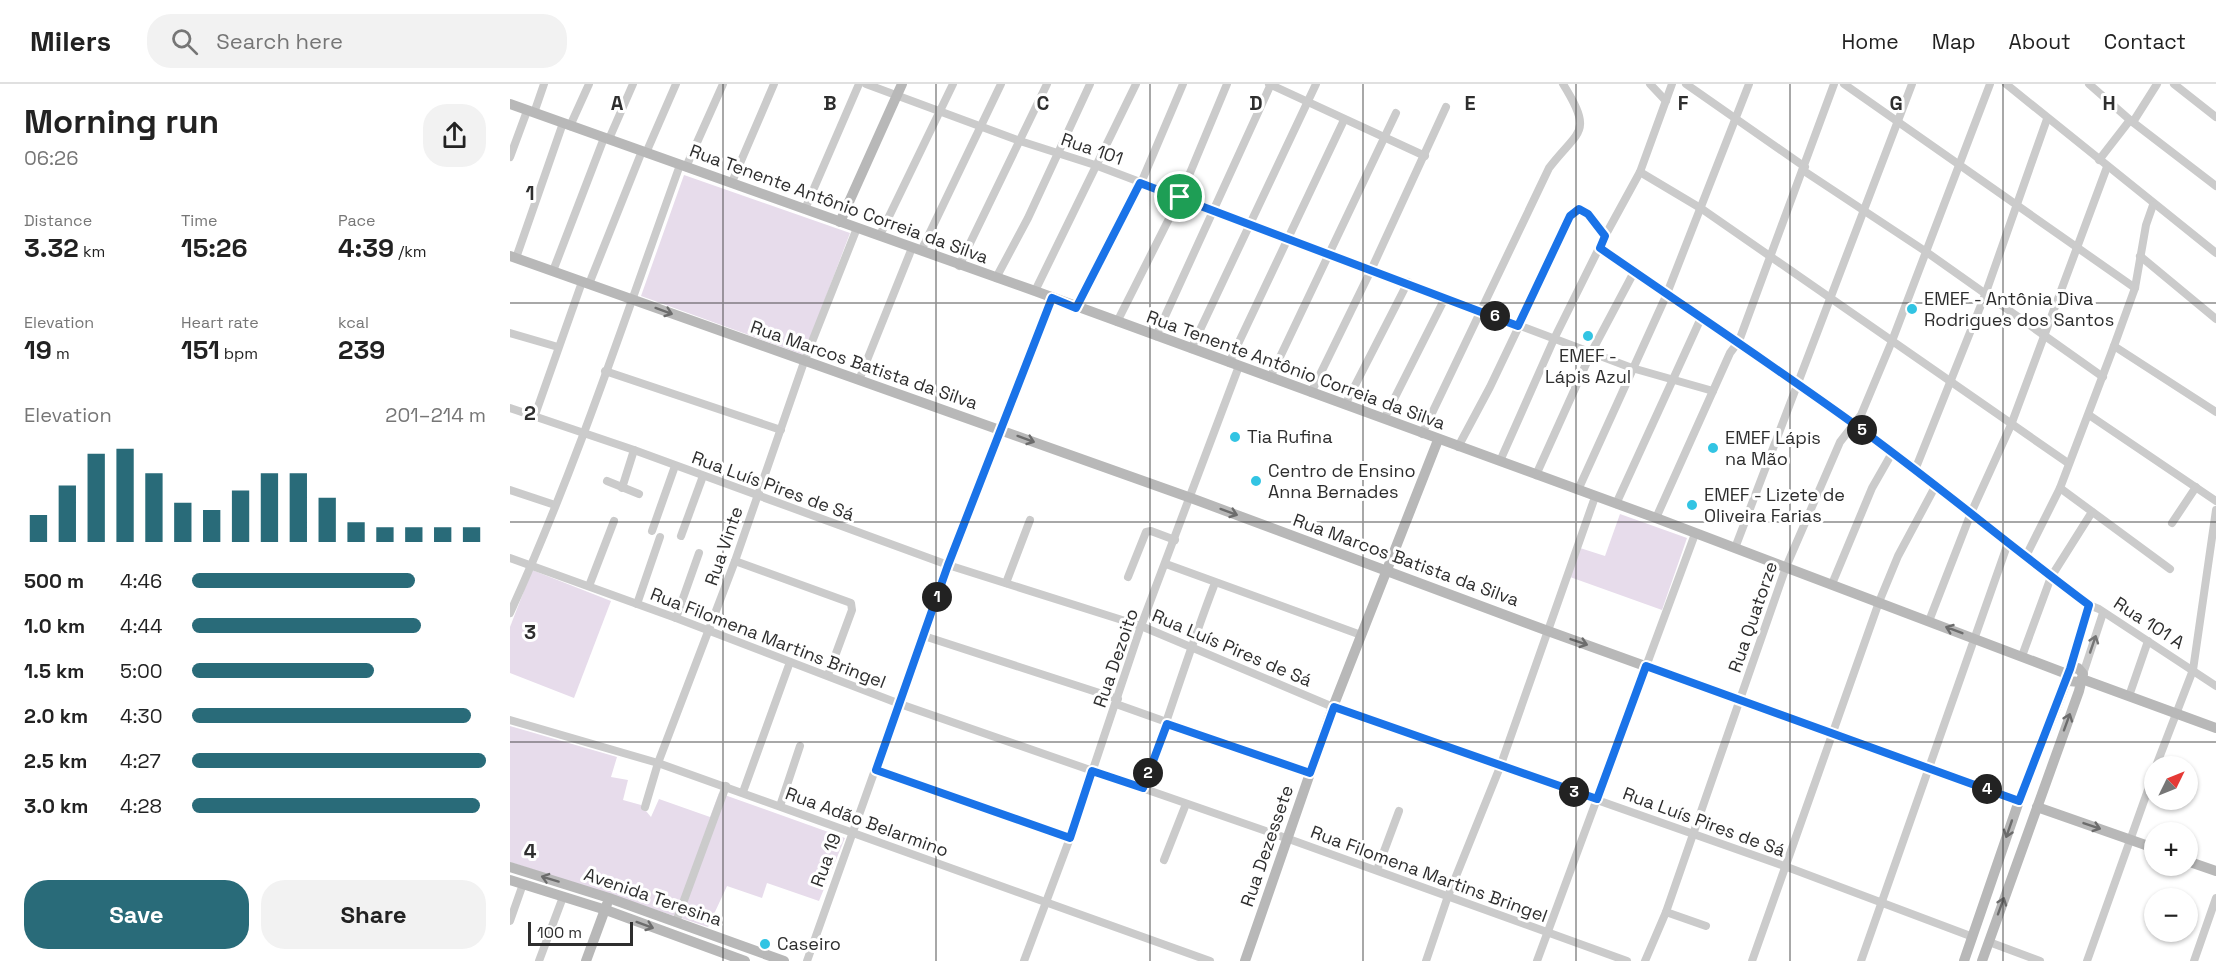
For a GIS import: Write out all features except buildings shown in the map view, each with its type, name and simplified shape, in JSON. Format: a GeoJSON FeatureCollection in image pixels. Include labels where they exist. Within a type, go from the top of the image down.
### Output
{"type":"FeatureCollection","features":[{"type":"Feature","properties":{"kind":"main road"},"geometry":{"type":"LineString","coordinates":[[840,222],[902,84]]}},
{"type":"Feature","properties":{"kind":"main road","name":"Rua Tenente Antônio Correia da Silva"},"geometry":{"type":"LineString","coordinates":[[510,104],[732,182],[959,266],[1035,291],[1076,308],[1656,518],[2068,673],[2071,682],[2081,678],[2216,729]]}},
{"type":"Feature","properties":{"kind":"main road","name":"Rua Marcos Batista da Silva"},"geometry":{"type":"LineString","coordinates":[[513,257],[1191,498],[1548,631],[2019,801],[2031,795],[2037,807]]}},
{"type":"Feature","properties":{"kind":"main road","name":"Rua Dezessete"},"geometry":{"type":"LineString","coordinates":[[1245,961],[1286,838],[1334,707],[1438,440]]}},
{"type":"Feature","properties":{"kind":"main road"},"geometry":{"type":"LineString","coordinates":[[1964,961],[2019,801],[2068,673]]}},
{"type":"Feature","properties":{"kind":"main road"},"geometry":{"type":"LineString","coordinates":[[1982,961],[2079,691],[2081,678]]}},
{"type":"Feature","properties":{"kind":"main road"},"geometry":{"type":"LineString","coordinates":[[2037,807],[2144,845]]}},
{"type":"Feature","properties":{"kind":"main road"},"geometry":{"type":"LineString","coordinates":[[2198,865],[2216,871]]}},
{"type":"Feature","properties":{"kind":"main road","name":"Avenida Teresina"},"geometry":{"type":"LineString","coordinates":[[510,867],[609,898],[784,961]]}},
{"type":"Feature","properties":{"kind":"main road","name":"Avenida Teresina"},"geometry":{"type":"LineString","coordinates":[[510,880],[606,910],[745,961]]}},
{"type":"Feature","properties":{"kind":"main road"},"geometry":{"type":"LineString","coordinates":[[586,961],[609,898]]}},
{"type":"Feature","properties":{"kind":"street"},"geometry":{"type":"LineString","coordinates":[[510,157],[544,84]]}},
{"type":"Feature","properties":{"kind":"street"},"geometry":{"type":"LineString","coordinates":[[513,257],[567,125],[589,84]]}},
{"type":"Feature","properties":{"kind":"street"},"geometry":{"type":"LineString","coordinates":[[553,271],[606,139],[633,84]]}},
{"type":"Feature","properties":{"kind":"street"},"geometry":{"type":"LineString","coordinates":[[535,415],[558,347],[676,84]]}},
{"type":"Feature","properties":{"kind":"street"},"geometry":{"type":"LineString","coordinates":[[510,613],[532,566],[683,166],[723,84]]}},
{"type":"Feature","properties":{"kind":"street"},"geometry":{"type":"LineString","coordinates":[[732,182],[774,84]]}},
{"type":"Feature","properties":{"kind":"street"},"geometry":{"type":"LineString","coordinates":[[805,209],[859,84]]}},
{"type":"Feature","properties":{"kind":"street","name":"Rua 101"},"geometry":{"type":"LineString","coordinates":[[867,84],[1020,141],[1095,165],[1632,368],[1672,382],[1713,391]]}},
{"type":"Feature","properties":{"kind":"street"},"geometry":{"type":"LineString","coordinates":[[880,236],[953,84]]}},
{"type":"Feature","properties":{"kind":"street"},"geometry":{"type":"LineString","coordinates":[[859,380],[916,250],[981,126],[1000,84]]}},
{"type":"Feature","properties":{"kind":"street"},"geometry":{"type":"LineString","coordinates":[[959,266],[1047,84]]}},
{"type":"Feature","properties":{"kind":"street"},"geometry":{"type":"LineString","coordinates":[[996,278],[1028,218],[1089,84]]}},
{"type":"Feature","properties":{"kind":"street"},"geometry":{"type":"LineString","coordinates":[[1035,291],[1136,84]]}},
{"type":"Feature","properties":{"kind":"street"},"geometry":{"type":"LineString","coordinates":[[1076,308],[1140,183],[1183,84]]}},
{"type":"Feature","properties":{"kind":"street"},"geometry":{"type":"LineString","coordinates":[[1116,322],[1180,197],[1227,84]]}},
{"type":"Feature","properties":{"kind":"street"},"geometry":{"type":"LineString","coordinates":[[1156,336],[1215,211],[1270,84],[1425,156]]}},
{"type":"Feature","properties":{"kind":"street"},"geometry":{"type":"LineString","coordinates":[[1191,349],[1252,225],[1316,84]]}},
{"type":"Feature","properties":{"kind":"street"},"geometry":{"type":"LineString","coordinates":[[1422,434],[1550,168],[1578,136],[1581,123],[1563,84]]}},
{"type":"Feature","properties":{"kind":"street"},"geometry":{"type":"LineString","coordinates":[[1650,84],[1666,101]]}},
{"type":"Feature","properties":{"kind":"street"},"geometry":{"type":"LineString","coordinates":[[1500,461],[1554,339],[1605,236],[1641,172],[1672,84]]}},
{"type":"Feature","properties":{"kind":"street"},"geometry":{"type":"LineString","coordinates":[[1686,84],[1736,116],[1748,129],[1804,169],[2103,377]]}},
{"type":"Feature","properties":{"kind":"street"},"geometry":{"type":"LineString","coordinates":[[1578,490],[1666,296],[1702,209],[1749,84]]}},
{"type":"Feature","properties":{"kind":"street"},"geometry":{"type":"LineString","coordinates":[[1656,518],[1738,340],[1834,84]]}},
{"type":"Feature","properties":{"kind":"street"},"geometry":{"type":"LineString","coordinates":[[1844,84],[2135,288]]}},
{"type":"Feature","properties":{"kind":"street"},"geometry":{"type":"LineString","coordinates":[[1735,548],[1912,84]]}},
{"type":"Feature","properties":{"kind":"street","name":"Rua Quatorze"},"geometry":{"type":"LineString","coordinates":[[1645,961],[1666,912],[1785,567],[1840,442],[1855,425],[1892,341],[1990,84]]}},
{"type":"Feature","properties":{"kind":"street"},"geometry":{"type":"LineString","coordinates":[[2006,84],[2153,205],[2216,253]]}},
{"type":"Feature","properties":{"kind":"street"},"geometry":{"type":"LineString","coordinates":[[2090,84],[2132,121],[2216,186]]}},
{"type":"Feature","properties":{"kind":"street"},"geometry":{"type":"LineString","coordinates":[[2099,160],[2132,121],[2157,84]]}},
{"type":"Feature","properties":{"kind":"street"},"geometry":{"type":"LineString","coordinates":[[2174,84],[2216,117]]}},
{"type":"Feature","properties":{"kind":"street"},"geometry":{"type":"LineString","coordinates":[[1311,393],[1425,156],[1446,106]]}},
{"type":"Feature","properties":{"kind":"street"},"geometry":{"type":"LineString","coordinates":[[1270,378],[1386,139],[1396,113]]}},
{"type":"Feature","properties":{"kind":"street"},"geometry":{"type":"LineString","coordinates":[[1915,470],[1985,295],[2048,119]]}},
{"type":"Feature","properties":{"kind":"street","name":"Rua Dezoito"},"geometry":{"type":"LineString","coordinates":[[1024,961],[1070,838],[1142,626],[1191,498],[1234,365],[1288,238],[1344,120]]}},
{"type":"Feature","properties":{"kind":"street"},"geometry":{"type":"LineString","coordinates":[[1929,621],[1971,513],[2011,425],[2107,167]]}},
{"type":"Feature","properties":{"kind":"street"},"geometry":{"type":"LineString","coordinates":[[1641,172],[1702,209],[1771,256],[2068,463]]}},
{"type":"Feature","properties":{"kind":"street"},"geometry":{"type":"LineString","coordinates":[[2026,556],[2060,488],[2103,377],[2135,288],[2146,225],[2153,205]]}},
{"type":"Feature","properties":{"kind":"street"},"geometry":{"type":"LineString","coordinates":[[1458,447],[1490,387],[1570,216],[1574,211],[1584,211],[1605,236]]}},
{"type":"Feature","properties":{"kind":"street","name":"Rua Vinte"},"geometry":{"type":"LineString","coordinates":[[645,807],[658,763],[735,561],[804,362],[857,228]]}},
{"type":"Feature","properties":{"kind":"street","name":"Rua 101 A"},"geometry":{"type":"LineString","coordinates":[[1600,248],[1666,296],[1738,340],[1855,425],[1936,485],[2089,605],[2216,686]]}},
{"type":"Feature","properties":{"kind":"street"},"geometry":{"type":"LineString","coordinates":[[2140,256],[2216,319]]}},
{"type":"Feature","properties":{"kind":"street"},"geometry":{"type":"LineString","coordinates":[[1536,475],[1591,353],[1634,272]]}},
{"type":"Feature","properties":{"kind":"street"},"geometry":{"type":"LineString","coordinates":[[1345,405],[1408,282]]}},
{"type":"Feature","properties":{"kind":"street","name":"Rua 19"},"geometry":{"type":"LineString","coordinates":[[807,961],[948,565],[1052,298]]}},
{"type":"Feature","properties":{"kind":"street"},"geometry":{"type":"LineString","coordinates":[[1384,419],[1445,298]]}},
{"type":"Feature","properties":{"kind":"street"},"geometry":{"type":"LineString","coordinates":[[1616,504],[1701,318]]}},
{"type":"Feature","properties":{"kind":"street"},"geometry":{"type":"LineString","coordinates":[[510,333],[558,347]]}},
{"type":"Feature","properties":{"kind":"street"},"geometry":{"type":"LineString","coordinates":[[2114,346],[2216,412]]}},
{"type":"Feature","properties":{"kind":"street"},"geometry":{"type":"LineString","coordinates":[[605,371],[781,430]]}},
{"type":"Feature","properties":{"kind":"street","name":"Rua Luís Pires de Sá"},"geometry":{"type":"LineString","coordinates":[[510,408],[634,450],[948,565],[1142,626],[1334,707],[1500,767],[1597,799],[1692,836],[1787,867],[1973,937]]}},
{"type":"Feature","properties":{"kind":"street"},"geometry":{"type":"LineString","coordinates":[[2089,415],[2216,501]]}},
{"type":"Feature","properties":{"kind":"street"},"geometry":{"type":"LineString","coordinates":[[621,488],[634,450]]}},
{"type":"Feature","properties":{"kind":"street"},"geometry":{"type":"LineString","coordinates":[[1832,584],[1872,488],[1892,453]]}},
{"type":"Feature","properties":{"kind":"street"},"geometry":{"type":"LineString","coordinates":[[652,531],[675,466]]}},
{"type":"Feature","properties":{"kind":"street"},"geometry":{"type":"LineString","coordinates":[[681,536],[703,476]]}},
{"type":"Feature","properties":{"kind":"street"},"geometry":{"type":"LineString","coordinates":[[607,481],[639,494]]}},
{"type":"Feature","properties":{"kind":"street"},"geometry":{"type":"LineString","coordinates":[[1752,961],[1835,734],[1879,602],[1898,556],[1936,485]]}},
{"type":"Feature","properties":{"kind":"street"},"geometry":{"type":"LineString","coordinates":[[2172,523],[2196,487]]}},
{"type":"Feature","properties":{"kind":"street"},"geometry":{"type":"LineString","coordinates":[[2060,488],[2170,569]]}},
{"type":"Feature","properties":{"kind":"street"},"geometry":{"type":"LineString","coordinates":[[510,490],[555,505]]}},
{"type":"Feature","properties":{"kind":"street"},"geometry":{"type":"LineString","coordinates":[[1426,961],[1448,896],[1500,767],[1594,497]]}},
{"type":"Feature","properties":{"kind":"street"},"geometry":{"type":"LineString","coordinates":[[2160,756],[2193,670],[2216,510]]}},
{"type":"Feature","properties":{"kind":"street"},"geometry":{"type":"LineString","coordinates":[[2022,656],[2051,577],[2092,512]]}},
{"type":"Feature","properties":{"kind":"street"},"geometry":{"type":"LineString","coordinates":[[1006,583],[1030,520]]}},
{"type":"Feature","properties":{"kind":"street"},"geometry":{"type":"LineString","coordinates":[[589,586],[614,521]]}},
{"type":"Feature","properties":{"kind":"street"},"geometry":{"type":"LineString","coordinates":[[1128,577],[1146,532],[1151,531],[1175,540]]}},
{"type":"Feature","properties":{"kind":"street"},"geometry":{"type":"LineString","coordinates":[[1537,961],[1695,534]]}},
{"type":"Feature","properties":{"kind":"street"},"geometry":{"type":"LineString","coordinates":[[637,604],[660,537]]}},
{"type":"Feature","properties":{"kind":"street"},"geometry":{"type":"LineString","coordinates":[[1861,961],[1883,904],[2008,543]]}},
{"type":"Feature","properties":{"kind":"street"},"geometry":{"type":"LineString","coordinates":[[676,618],[699,553]]}},
{"type":"Feature","properties":{"kind":"street","name":"Rua Filomena Martins Bringel"},"geometry":{"type":"LineString","coordinates":[[510,558],[676,618],[900,704],[1377,870],[1627,961]]}},
{"type":"Feature","properties":{"kind":"street"},"geometry":{"type":"LineString","coordinates":[[735,561],[840,597],[853,605],[828,675]]}},
{"type":"Feature","properties":{"kind":"street"},"geometry":{"type":"LineString","coordinates":[[1166,564],[1361,635]]}},
{"type":"Feature","properties":{"kind":"street"},"geometry":{"type":"LineString","coordinates":[[1143,788],[1167,724],[1190,646],[1215,583]]}},
{"type":"Feature","properties":{"kind":"street"},"geometry":{"type":"LineString","coordinates":[[2068,673],[2089,605]]}},
{"type":"Feature","properties":{"kind":"street"},"geometry":{"type":"LineString","coordinates":[[2081,678],[2103,613]]}},
{"type":"Feature","properties":{"kind":"street"},"geometry":{"type":"LineString","coordinates":[[924,636],[1117,701],[1167,724],[1310,773]]}},
{"type":"Feature","properties":{"kind":"street"},"geometry":{"type":"LineString","coordinates":[[2129,696],[2148,641]]}},
{"type":"Feature","properties":{"kind":"street"},"geometry":{"type":"LineString","coordinates":[[743,792],[790,662]]}},
{"type":"Feature","properties":{"kind":"street","name":"Rua Adão Belarmino"},"geometry":{"type":"LineString","coordinates":[[510,720],[658,763],[726,786],[1210,961]]}},
{"type":"Feature","properties":{"kind":"street"},"geometry":{"type":"LineString","coordinates":[[780,806],[800,746]]}},
{"type":"Feature","properties":{"kind":"street"},"geometry":{"type":"LineString","coordinates":[[876,770],[1070,838]]}},
{"type":"Feature","properties":{"kind":"street"},"geometry":{"type":"LineString","coordinates":[[676,922],[726,786]]}},
{"type":"Feature","properties":{"kind":"street"},"geometry":{"type":"LineString","coordinates":[[2087,961],[2144,801]]}},
{"type":"Feature","properties":{"kind":"street"},"geometry":{"type":"LineString","coordinates":[[1164,860],[1186,804]]}},
{"type":"Feature","properties":{"kind":"street"},"geometry":{"type":"LineString","coordinates":[[1377,870],[1399,810]]}},
{"type":"Feature","properties":{"kind":"street"},"geometry":{"type":"LineString","coordinates":[[510,921],[523,884]]}},
{"type":"Feature","properties":{"kind":"street"},"geometry":{"type":"LineString","coordinates":[[539,961],[563,897]]}},
{"type":"Feature","properties":{"kind":"street"},"geometry":{"type":"LineString","coordinates":[[2194,961],[2216,898]]}},
{"type":"Feature","properties":{"kind":"street"},"geometry":{"type":"LineString","coordinates":[[1666,912],[1706,926]]}},
{"type":"Feature","properties":{"kind":"street"},"geometry":{"type":"LineString","coordinates":[[1989,942],[2040,961]]}},
{"type":"Feature","properties":{"kind":"shaded area"},"geometry":{"type":"Polygon","coordinates":[[[684,175],[850,233],[804,355],[641,296],[684,175]]]}},
{"type":"Feature","properties":{"kind":"shaded area"},"geometry":{"type":"Polygon","coordinates":[[[1620,514],[1687,538],[1662,610],[1570,577],[1580,548],[1605,556],[1620,514]]]}},
{"type":"Feature","properties":{"kind":"shaded area"},"geometry":{"type":"Polygon","coordinates":[[[532,570],[611,601],[574,698],[510,673],[510,627],[532,570]]]}},
{"type":"Feature","properties":{"kind":"shaded area"},"geometry":{"type":"Polygon","coordinates":[[[510,726],[617,757],[611,777],[628,780],[623,800],[641,805],[651,817],[659,799],[710,817],[719,793],[845,838],[819,901],[767,883],[762,898],[727,886],[708,927],[510,862],[510,726]]]}},
{"type":"Feature","properties":{"kind":"place","name":"EMEF - Antônia Diva Rodrigues dos Santos"},"geometry":{"type":"Point","coordinates":[1912,309]}},
{"type":"Feature","properties":{"kind":"place","name":"EMEF - Lápis Azul"},"geometry":{"type":"Point","coordinates":[1588,336]}},
{"type":"Feature","properties":{"kind":"place","name":"Tia Rufina"},"geometry":{"type":"Point","coordinates":[1235,437]}},
{"type":"Feature","properties":{"kind":"place","name":"EMEF Lápis na Mão"},"geometry":{"type":"Point","coordinates":[1713,448]}},
{"type":"Feature","properties":{"kind":"place","name":"Centro de Ensino Anna Bernades"},"geometry":{"type":"Point","coordinates":[1256,481]}},
{"type":"Feature","properties":{"kind":"place","name":"EMEF - Lizete de Oliveira Farias"},"geometry":{"type":"Point","coordinates":[1692,505]}},
{"type":"Feature","properties":{"kind":"place","name":"Caseiro"},"geometry":{"type":"Point","coordinates":[765,944]}},
{"type":"Feature","properties":{"kind":"route"},"geometry":{"type":"LineString","coordinates":[[1140,183],[1180,197],[1372,268],[1518,326],[1570,216],[1579,209],[1584,211],[1605,236],[1600,248],[1666,296],[1738,340],[1855,425],[1936,485],[2089,605],[2070,669],[2061,686],[2019,801],[1646,666],[1597,799],[1500,767],[1334,707],[1310,773],[1167,724],[1143,788],[1092,771],[1070,838],[876,770],[948,565],[1052,298],[1076,308],[1140,183]]}}]}
